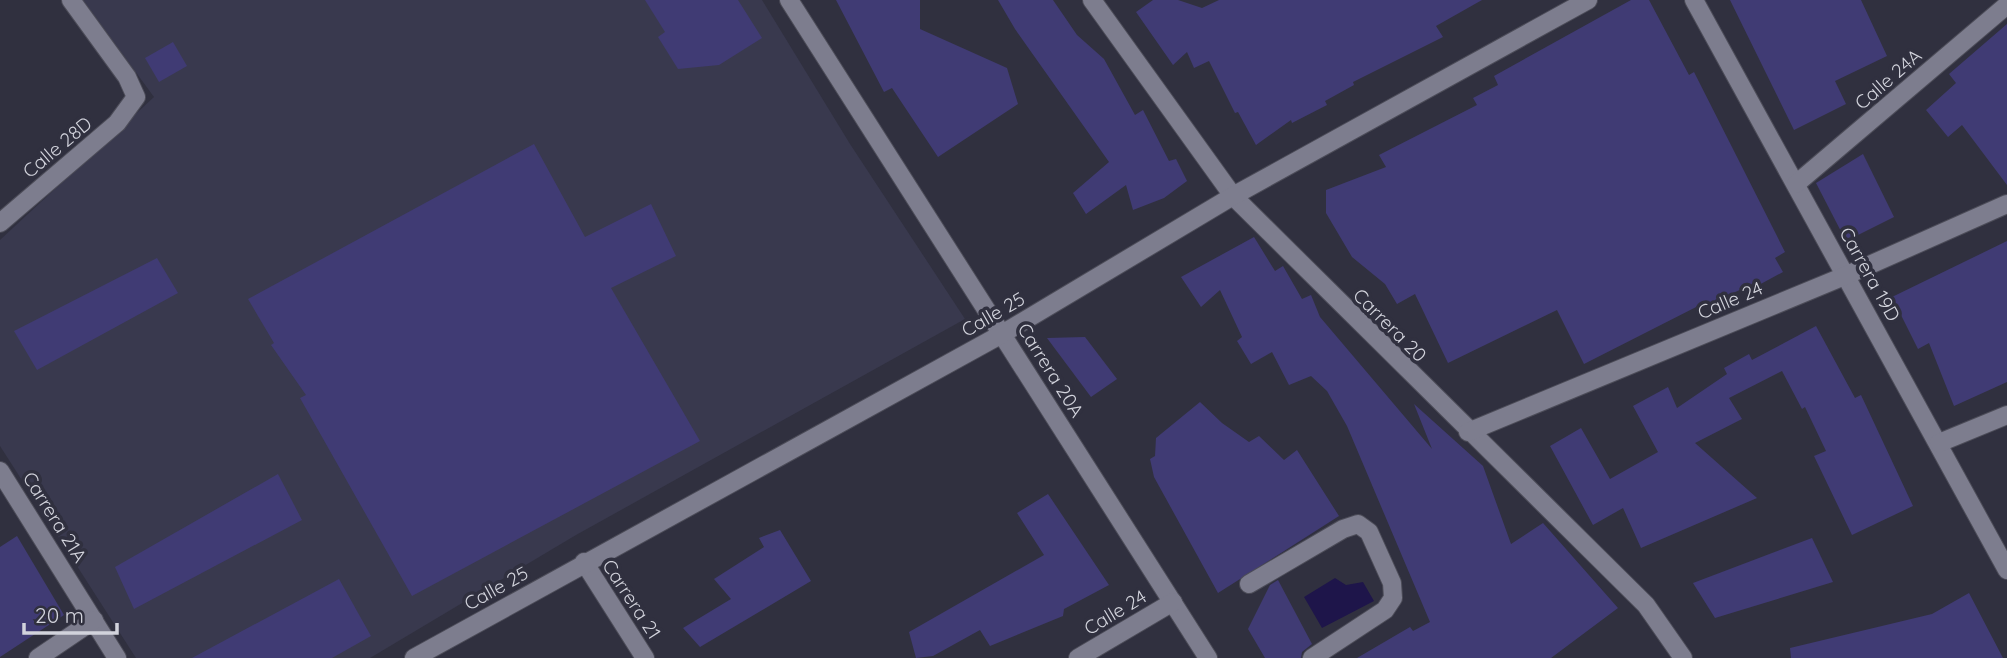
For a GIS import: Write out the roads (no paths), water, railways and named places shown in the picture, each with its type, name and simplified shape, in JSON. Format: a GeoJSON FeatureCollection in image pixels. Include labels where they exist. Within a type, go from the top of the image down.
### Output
{"type":"FeatureCollection","features":[{"type":"Feature","properties":{"kind":"street","name":"Calle 28D"},"geometry":{"type":"LineString","coordinates":[[0,223],[117,123],[136,97],[127,77],[71,0]]}},
{"type":"Feature","properties":{"kind":"street","name":"Carrera 20A"},"geometry":{"type":"LineString","coordinates":[[789,0],[1208,658]]}},
{"type":"Feature","properties":{"kind":"street","name":"Carrera 20"},"geometry":{"type":"LineString","coordinates":[[1092,0],[1233,196],[1468,432],[1646,605],[1683,658]]}},
{"type":"Feature","properties":{"kind":"street","name":"Calle 25"},"geometry":{"type":"LineString","coordinates":[[414,658],[1002,334],[1233,196],[1588,0]]}},
{"type":"Feature","properties":{"kind":"street","name":"Carrera 19D"},"geometry":{"type":"LineString","coordinates":[[1694,0],[2007,570]]}},
{"type":"Feature","properties":{"kind":"street","name":"Calle 24A"},"geometry":{"type":"LineString","coordinates":[[1796,184],[2007,5]]}},
{"type":"Feature","properties":{"kind":"street","name":"Calle 24"},"geometry":{"type":"LineString","coordinates":[[1468,432],[1847,275],[2007,204]]}},
{"type":"Feature","properties":{"kind":"street"},"geometry":{"type":"LineString","coordinates":[[1939,443],[2007,415]]}},
{"type":"Feature","properties":{"kind":"street","name":"Carrera 21A"},"geometry":{"type":"LineString","coordinates":[[0,471],[6,492],[117,658]]}},
{"type":"Feature","properties":{"kind":"street"},"geometry":{"type":"LineString","coordinates":[[1250,584],[1343,529],[1358,524],[1369,531],[1392,583],[1393,598],[1385,610],[1312,658]]}},
{"type":"Feature","properties":{"kind":"street","name":"Carrera 21"},"geometry":{"type":"LineString","coordinates":[[584,562],[645,658]]}},
{"type":"Feature","properties":{"kind":"street","name":"Calle 24"},"geometry":{"type":"LineString","coordinates":[[1079,658],[1173,602]]}},
{"type":"Feature","properties":{"kind":"street"},"geometry":{"type":"LineString","coordinates":[[38,658],[94,620]]}}]}
